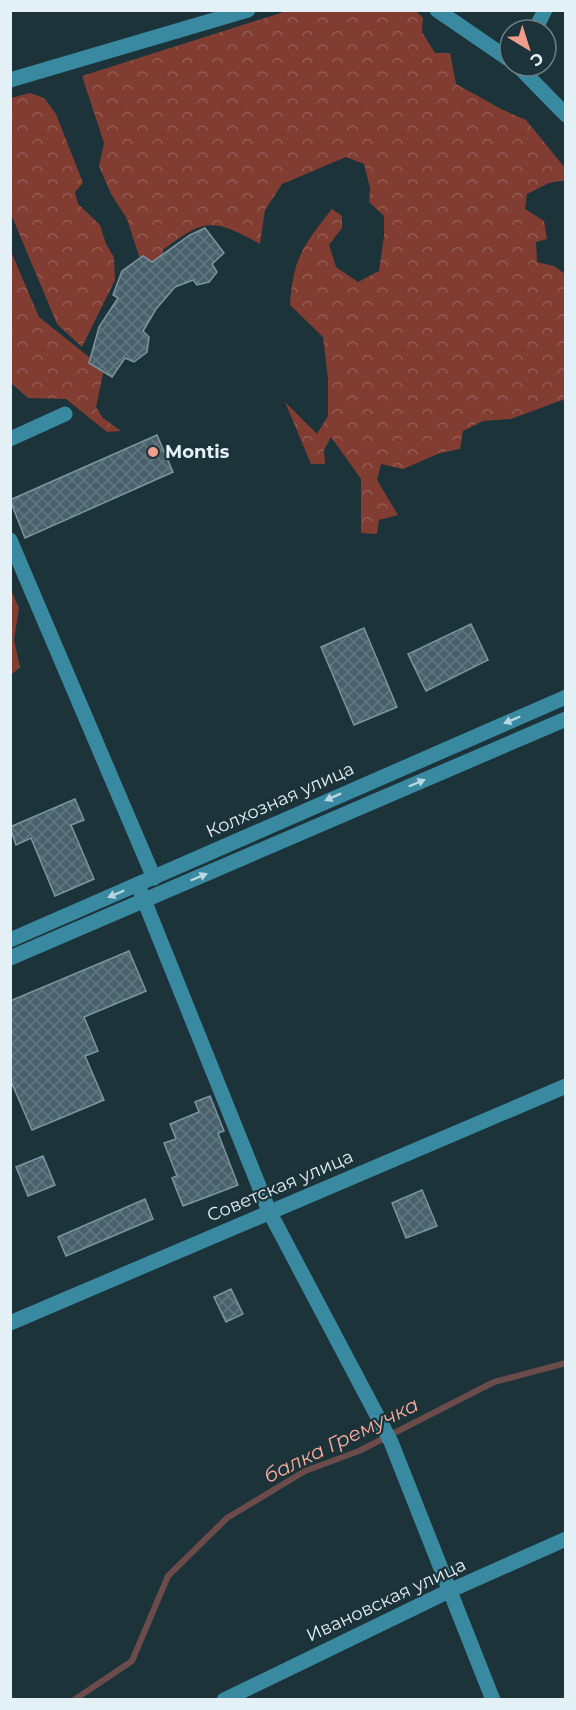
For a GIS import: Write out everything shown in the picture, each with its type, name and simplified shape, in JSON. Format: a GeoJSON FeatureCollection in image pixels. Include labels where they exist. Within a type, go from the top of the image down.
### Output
{"type":"FeatureCollection","features":[{"type":"Feature","properties":{"kind":"street"},"geometry":{"type":"LineString","coordinates":[[10,80],[248,10]]}},
{"type":"Feature","properties":{"kind":"street"},"geometry":{"type":"LineString","coordinates":[[437,10],[498,51]]}},
{"type":"Feature","properties":{"kind":"street"},"geometry":{"type":"LineString","coordinates":[[530,78],[566,115]]}},
{"type":"Feature","properties":{"kind":"street"},"geometry":{"type":"LineString","coordinates":[[10,439],[64,414]]}},
{"type":"Feature","properties":{"kind":"street"},"geometry":{"type":"LineString","coordinates":[[10,540],[154,878]]}},
{"type":"Feature","properties":{"kind":"street","name":"Колхозная улица"},"geometry":{"type":"LineString","coordinates":[[10,940],[566,697]]}},
{"type":"Feature","properties":{"kind":"street","name":"Колхозная улица"},"geometry":{"type":"LineString","coordinates":[[10,958],[566,719]]}},
{"type":"Feature","properties":{"kind":"street"},"geometry":{"type":"LineString","coordinates":[[138,885],[269,1211],[391,1442],[493,1700]]}},
{"type":"Feature","properties":{"kind":"street","name":"Советская улица"},"geometry":{"type":"LineString","coordinates":[[10,1323],[566,1086]]}},
{"type":"Feature","properties":{"kind":"street","name":"Ивановская улица"},"geometry":{"type":"LineString","coordinates":[[224,1700],[449,1591],[566,1539]]}},
{"type":"Feature","properties":{"kind":"green space"},"geometry":{"type":"Polygon","coordinates":[[[287,11],[416,11],[423,18],[422,32],[435,53],[450,53],[456,84],[526,120],[565,168],[565,180],[549,183],[527,194],[525,209],[544,221],[547,239],[536,242],[537,262],[554,266],[565,274],[565,399],[511,419],[483,421],[463,431],[460,449],[440,453],[403,469],[381,464],[377,480],[398,515],[379,520],[377,534],[361,533],[361,479],[331,437],[324,450],[325,464],[311,464],[285,402],[317,434],[328,416],[328,378],[323,337],[290,305],[297,263],[307,242],[332,209],[342,216],[342,228],[329,245],[336,267],[358,282],[379,271],[384,236],[384,216],[369,202],[370,188],[364,164],[346,157],[282,184],[265,210],[260,244],[221,226],[200,227],[177,239],[163,250],[161,264],[143,268],[127,219],[111,194],[99,166],[104,143],[82,76],[287,11]]]}},
{"type":"Feature","properties":{"kind":"green space"},"geometry":{"type":"Polygon","coordinates":[[[30,93],[44,98],[56,114],[83,183],[75,192],[78,204],[100,225],[106,244],[114,257],[115,280],[82,347],[57,324],[11,214],[11,98],[30,93]]]}},
{"type":"Feature","properties":{"kind":"green space"},"geometry":{"type":"Polygon","coordinates":[[[10,249],[39,317],[104,369],[96,407],[103,418],[121,431],[107,432],[66,399],[28,398],[11,383],[10,249]]]}},
{"type":"Feature","properties":{"kind":"green space"},"geometry":{"type":"Polygon","coordinates":[[[11,590],[19,608],[14,640],[20,667],[11,675],[11,590]]]}},
{"type":"Feature","properties":{"kind":"building"},"geometry":{"type":"Polygon","coordinates":[[[205,228],[224,253],[212,264],[217,272],[209,282],[197,285],[193,280],[175,287],[156,309],[143,331],[149,337],[147,352],[134,362],[125,358],[112,377],[89,363],[99,327],[118,298],[113,295],[122,271],[143,256],[152,262],[190,235],[205,228]]]}},
{"type":"Feature","properties":{"kind":"building"},"geometry":{"type":"Polygon","coordinates":[[[157,435],[173,472],[25,538],[10,500],[157,435]]]}},
{"type":"Feature","properties":{"kind":"building"},"geometry":{"type":"Polygon","coordinates":[[[471,624],[488,660],[426,691],[408,654],[471,624]]]}},
{"type":"Feature","properties":{"kind":"building"},"geometry":{"type":"Polygon","coordinates":[[[364,628],[397,707],[354,725],[321,647],[364,628]]]}},
{"type":"Feature","properties":{"kind":"building"},"geometry":{"type":"Polygon","coordinates":[[[75,799],[84,820],[71,825],[94,879],[55,896],[31,838],[16,845],[10,827],[75,799]]]}},
{"type":"Feature","properties":{"kind":"building"},"geometry":{"type":"Polygon","coordinates":[[[129,951],[146,991],[84,1017],[98,1051],[85,1056],[104,1100],[32,1130],[10,1079],[10,1001],[129,951]]]}},
{"type":"Feature","properties":{"kind":"building"},"geometry":{"type":"Polygon","coordinates":[[[210,1096],[224,1131],[218,1133],[238,1185],[183,1206],[172,1178],[177,1176],[164,1143],[176,1139],[170,1124],[199,1112],[195,1102],[210,1096]]]}},
{"type":"Feature","properties":{"kind":"building"},"geometry":{"type":"Polygon","coordinates":[[[43,1156],[55,1185],[28,1196],[16,1167],[43,1156]]]}},
{"type":"Feature","properties":{"kind":"building"},"geometry":{"type":"Polygon","coordinates":[[[422,1190],[437,1226],[406,1238],[392,1203],[422,1190]]]}},
{"type":"Feature","properties":{"kind":"building"},"geometry":{"type":"Polygon","coordinates":[[[145,1199],[153,1219],[66,1256],[58,1237],[145,1199]]]}},
{"type":"Feature","properties":{"kind":"building"},"geometry":{"type":"Polygon","coordinates":[[[231,1289],[243,1314],[226,1322],[214,1297],[231,1289]]]}},
{"type":"Feature","properties":{"kind":"waterway","name":"балка Гремучка"},"geometry":{"type":"LineString","coordinates":[[74,1700],[132,1661],[168,1576],[227,1518],[305,1471],[359,1451],[494,1382],[566,1363]]}},
{"type":"Feature","properties":{"kind":"place","name":"Montis"},"geometry":{"type":"Point","coordinates":[153,452]}}]}
